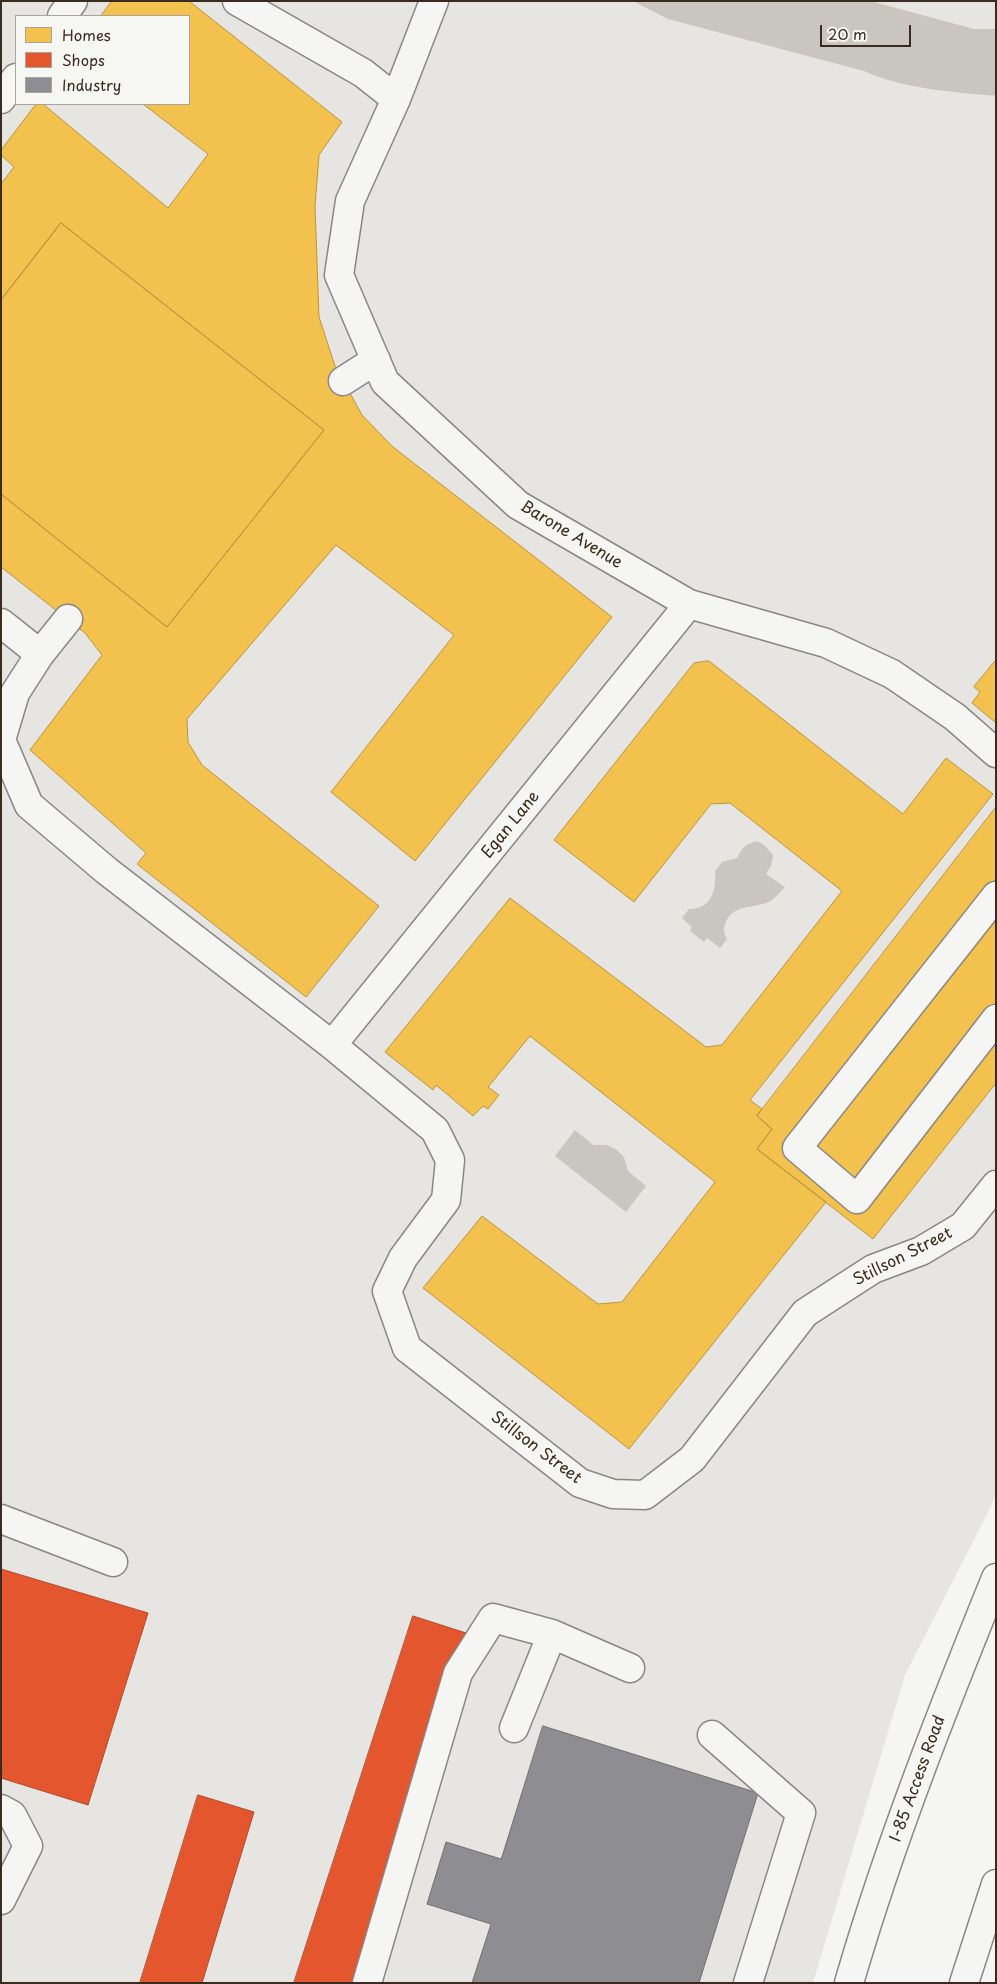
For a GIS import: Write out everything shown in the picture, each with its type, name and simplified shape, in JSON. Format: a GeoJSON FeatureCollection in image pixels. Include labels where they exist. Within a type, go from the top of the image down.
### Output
{"type":"FeatureCollection","features":[{"type":"Feature","properties":{"kind":"main road"},"geometry":{"type":"LineString","coordinates":[[63,15],[73,1]]}},
{"type":"Feature","properties":{"kind":"main road"},"geometry":{"type":"LineString","coordinates":[[237,1],[363,73],[396,100]]}},
{"type":"Feature","properties":{"kind":"main road","name":"Barone Avenue"},"geometry":{"type":"LineString","coordinates":[[434,1],[396,100],[350,201],[339,275],[386,382],[518,505],[689,604],[826,643],[892,674],[955,716],[996,753]]}},
{"type":"Feature","properties":{"kind":"main road"},"geometry":{"type":"LineString","coordinates":[[1,99],[15,79]]}},
{"type":"Feature","properties":{"kind":"main road"},"geometry":{"type":"LineString","coordinates":[[343,381],[376,360]]}},
{"type":"Feature","properties":{"kind":"main road","name":"Egan Lane"},"geometry":{"type":"LineString","coordinates":[[332,1045],[689,604]]}},
{"type":"Feature","properties":{"kind":"main road"},"geometry":{"type":"LineString","coordinates":[[68,619],[40,654],[15,693],[1,740],[29,805],[107,870],[332,1045]]}},
{"type":"Feature","properties":{"kind":"main road"},"geometry":{"type":"LineString","coordinates":[[1,624],[40,654]]}},
{"type":"Feature","properties":{"kind":"main road"},"geometry":{"type":"LineString","coordinates":[[996,896],[797,1148],[857,1199],[996,1019]]}},
{"type":"Feature","properties":{"kind":"main road","name":"Stillson Street"},"geometry":{"type":"LineString","coordinates":[[332,1045],[435,1130],[450,1160],[446,1200],[404,1258],[387,1291],[407,1348],[580,1483],[613,1494],[645,1495],[692,1459],[805,1313],[873,1269],[921,1251],[963,1226],[996,1185]]}},
{"type":"Feature","properties":{"kind":"main road"},"geometry":{"type":"LineString","coordinates":[[1,1518],[113,1562]]}},
{"type":"Feature","properties":{"kind":"main road","name":"I-85 Access Road"},"geometry":{"type":"LineString","coordinates":[[849,1983],[868,1918],[943,1709],[996,1578]]}},
{"type":"Feature","properties":{"kind":"main road"},"geometry":{"type":"LineString","coordinates":[[366,1983],[458,1673],[493,1618],[552,1634],[630,1668]]}},
{"type":"Feature","properties":{"kind":"main road"},"geometry":{"type":"LineString","coordinates":[[514,1728],[552,1634]]}},
{"type":"Feature","properties":{"kind":"main road"},"geometry":{"type":"LineString","coordinates":[[712,1735],[801,1813],[748,1983]]}},
{"type":"Feature","properties":{"kind":"main road"},"geometry":{"type":"LineString","coordinates":[[1,1809],[12,1815],[28,1846],[1,1900]]}},
{"type":"Feature","properties":{"kind":"main road"},"geometry":{"type":"LineString","coordinates":[[964,1983],[996,1884]]}},
{"type":"Feature","properties":{"kind":"shaded area"},"geometry":{"type":"Polygon","coordinates":[[[1,1],[996,1],[996,1496],[905,1675],[813,1983],[1,1983],[1,1]]]}},
{"type":"Feature","properties":{"kind":"shaded area"},"geometry":{"type":"Polygon","coordinates":[[[633,1],[870,1],[974,29],[996,29],[996,96],[929,89],[895,82],[864,71],[668,19],[633,1]]]}},
{"type":"Feature","properties":{"kind":"shaded area"},"geometry":{"type":"Polygon","coordinates":[[[757,841],[764,845],[773,855],[771,866],[766,874],[785,887],[776,897],[764,904],[733,912],[724,928],[727,939],[720,948],[707,938],[704,942],[690,931],[692,927],[682,918],[689,909],[703,906],[711,897],[715,885],[715,871],[722,862],[737,858],[745,846],[757,841]]]}},
{"type":"Feature","properties":{"kind":"shaded area"},"geometry":{"type":"Polygon","coordinates":[[[575,1130],[593,1145],[607,1145],[617,1150],[624,1157],[628,1171],[646,1186],[626,1212],[555,1156],[575,1130]]]}},
{"type":"Feature","properties":{"kind":"building: Homes"},"geometry":{"type":"Polygon","coordinates":[[[112,1],[189,1],[342,122],[319,155],[315,206],[319,317],[335,366],[362,415],[393,447],[612,617],[415,861],[331,792],[454,635],[336,545],[187,719],[188,742],[202,765],[379,906],[306,997],[137,864],[146,853],[30,750],[102,655],[85,633],[1,567],[1,494],[167,627],[324,430],[61,223],[1,300],[1,184],[14,167],[1,155],[1,150],[35,105],[44,105],[168,208],[208,154],[144,105],[190,105],[190,15],[102,15],[112,1]]]}},
{"type":"Feature","properties":{"kind":"building: Homes"},"geometry":{"type":"Polygon","coordinates":[[[61,223],[324,430],[167,627],[1,494],[1,300],[61,223]]]}},
{"type":"Feature","properties":{"kind":"building: Homes"},"geometry":{"type":"Polygon","coordinates":[[[996,660],[996,723],[972,703],[980,692],[974,687],[996,660]]]}},
{"type":"Feature","properties":{"kind":"building: Homes"},"geometry":{"type":"Polygon","coordinates":[[[709,661],[903,814],[946,758],[993,794],[750,1100],[762,1109],[757,1116],[772,1129],[757,1149],[826,1202],[629,1449],[423,1288],[482,1216],[598,1304],[622,1302],[715,1182],[530,1036],[488,1087],[499,1095],[488,1109],[483,1106],[473,1116],[436,1085],[433,1090],[385,1052],[510,898],[706,1047],[722,1045],[842,891],[730,803],[711,804],[634,902],[554,840],[694,663],[709,661]]]}},
{"type":"Feature","properties":{"kind":"building: Homes"},"geometry":{"type":"Polygon","coordinates":[[[996,807],[996,1083],[873,1239],[757,1149],[772,1129],[757,1116],[996,807]]]}},
{"type":"Feature","properties":{"kind":"building: Shops"},"geometry":{"type":"Polygon","coordinates":[[[1,1569],[148,1613],[88,1805],[1,1778],[3,1766],[1,1765],[1,1569]]]}},
{"type":"Feature","properties":{"kind":"building: Shops"},"geometry":{"type":"Polygon","coordinates":[[[413,1616],[466,1633],[353,1983],[294,1983],[413,1616]]]}},
{"type":"Feature","properties":{"kind":"building: Shops"},"geometry":{"type":"Polygon","coordinates":[[[198,1795],[254,1812],[202,1983],[140,1983],[198,1795]]]}},
{"type":"Feature","properties":{"kind":"building: Industry"},"geometry":{"type":"Polygon","coordinates":[[[543,1726],[758,1793],[699,1983],[472,1983],[491,1924],[427,1904],[446,1842],[501,1859],[543,1726]]]}}]}
